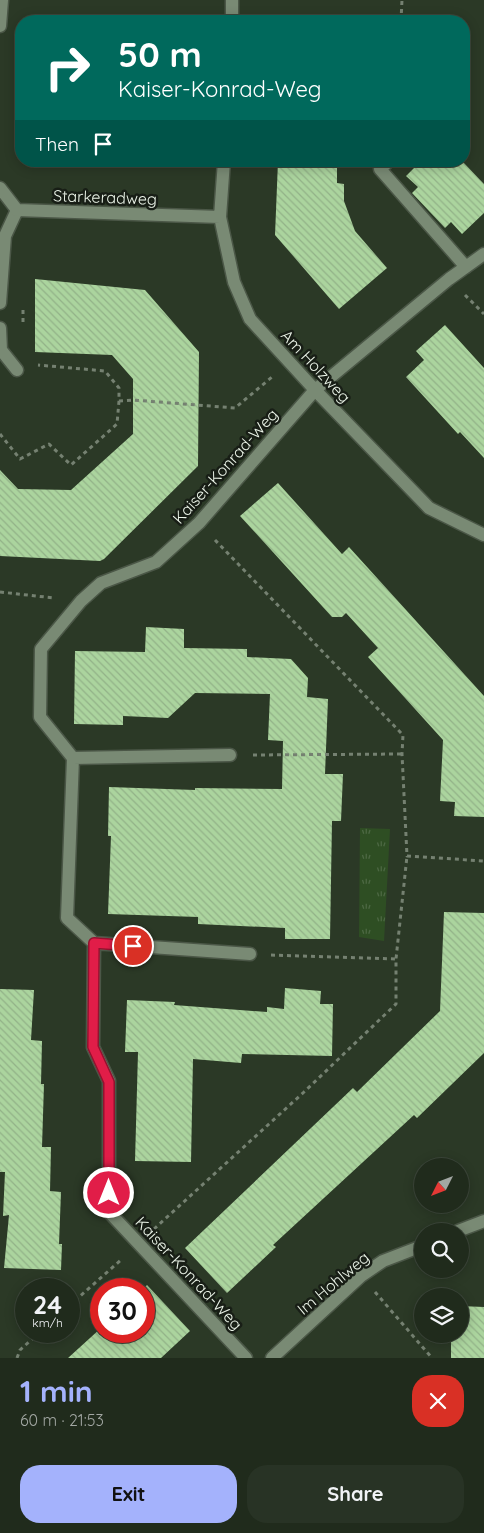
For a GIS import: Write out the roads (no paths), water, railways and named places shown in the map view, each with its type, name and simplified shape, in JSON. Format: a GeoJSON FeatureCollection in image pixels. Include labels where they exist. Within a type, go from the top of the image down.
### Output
{"type":"FeatureCollection","features":[{"type":"Feature","properties":{"kind":"street"},"geometry":{"type":"LineString","coordinates":[[0,26],[2,0]]}},
{"type":"Feature","properties":{"kind":"street"},"geometry":{"type":"LineString","coordinates":[[232,0],[232,15]]}},
{"type":"Feature","properties":{"kind":"street","name":"Am Holzweg"},"geometry":{"type":"LineString","coordinates":[[224,167],[220,217],[234,282],[250,319],[314,390],[429,508],[484,535]]}},
{"type":"Feature","properties":{"kind":"street"},"geometry":{"type":"LineString","coordinates":[[382,167],[380,169],[466,267]]}},
{"type":"Feature","properties":{"kind":"street"},"geometry":{"type":"LineString","coordinates":[[0,188],[17,210],[5,236],[0,303]]}},
{"type":"Feature","properties":{"kind":"street","name":"Starkeradweg"},"geometry":{"type":"LineString","coordinates":[[17,210],[220,217]]}},
{"type":"Feature","properties":{"kind":"street","name":"Kaiser-Konrad-Weg"},"geometry":{"type":"LineString","coordinates":[[73,758],[40,717],[41,649],[81,601],[101,583],[156,562],[199,523],[314,390],[449,278],[484,254]]}},
{"type":"Feature","properties":{"kind":"street"},"geometry":{"type":"LineString","coordinates":[[0,328],[1,350],[17,370]]}},
{"type":"Feature","properties":{"kind":"street"},"geometry":{"type":"LineString","coordinates":[[230,755],[73,758],[66,918],[94,943],[250,954]]}},
{"type":"Feature","properties":{"kind":"street","name":"Kaiser-Konrad-Weg"},"geometry":{"type":"LineString","coordinates":[[94,943],[93,1047],[109,1082],[109,1212],[246,1358]]}},
{"type":"Feature","properties":{"kind":"street"},"geometry":{"type":"LineString","coordinates":[[469,1227],[484,1221]]}},
{"type":"Feature","properties":{"kind":"street","name":"Im Hohlweg"},"geometry":{"type":"LineString","coordinates":[[272,1358],[361,1276],[383,1262],[414,1249]]}}]}
